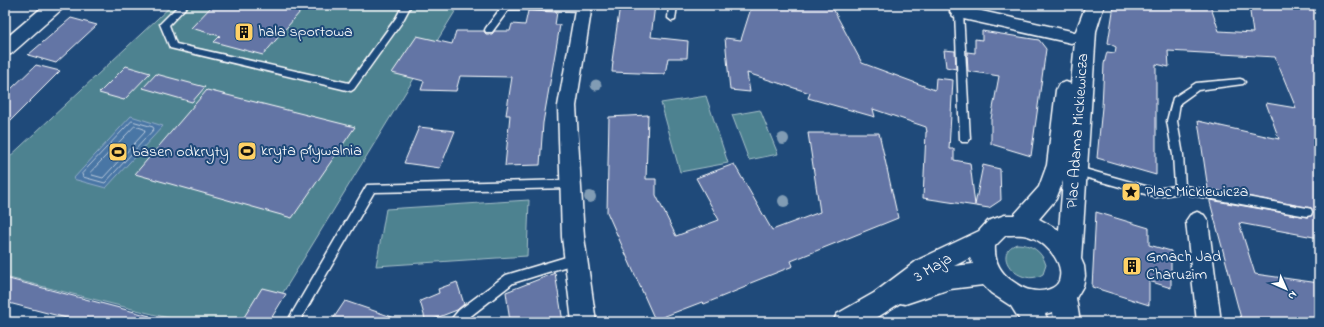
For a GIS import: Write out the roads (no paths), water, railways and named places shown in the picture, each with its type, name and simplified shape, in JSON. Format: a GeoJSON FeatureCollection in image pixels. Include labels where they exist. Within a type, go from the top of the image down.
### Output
{"type":"FeatureCollection","features":[{"type":"Feature","properties":{"kind":"main road","name":"Plac Adama Mickiewicza"},"geometry":{"type":"LineString","coordinates":[[1020,224],[1048,192],[1058,165],[1071,37],[1082,5]]}},
{"type":"Feature","properties":{"kind":"main road","name":"Plac Adama Mickiewicza"},"geometry":{"type":"LineString","coordinates":[[1069,258],[1074,170],[1086,31],[1095,5]]}},
{"type":"Feature","properties":{"kind":"main road"},"geometry":{"type":"LineString","coordinates":[[1020,224],[1034,228],[1048,235],[1061,246],[1069,258],[1073,272],[1071,284],[1064,295],[1055,300],[1032,302],[1020,299],[996,284],[988,273],[983,261],[982,250],[985,239],[993,230],[1005,225],[1020,224]]}},
{"type":"Feature","properties":{"kind":"main road","name":"3 Maja"},"geometry":{"type":"LineString","coordinates":[[846,322],[883,301],[927,268],[985,239]]}},
{"type":"Feature","properties":{"kind":"main road","name":"3 Maja"},"geometry":{"type":"LineString","coordinates":[[883,301],[950,278],[988,273]]}},
{"type":"Feature","properties":{"kind":"main road"},"geometry":{"type":"LineString","coordinates":[[1064,295],[1067,322]]}},
{"type":"Feature","properties":{"kind":"main road"},"geometry":{"type":"LineString","coordinates":[[1020,299],[1036,322]]}},
{"type":"Feature","properties":{"kind":"street"},"geometry":{"type":"LineString","coordinates":[[5,49],[56,5]]}},
{"type":"Feature","properties":{"kind":"street"},"geometry":{"type":"LineString","coordinates":[[584,6],[567,106],[573,237],[584,322]]}},
{"type":"Feature","properties":{"kind":"street","name":"Plac Adama Mickiewicza"},"geometry":{"type":"LineString","coordinates":[[959,8],[1071,37]]}},
{"type":"Feature","properties":{"kind":"street"},"geometry":{"type":"LineString","coordinates":[[1197,222],[1209,322]]}},
{"type":"Feature","properties":{"kind":"lane"},"geometry":{"type":"LineString","coordinates":[[184,5],[164,24],[173,46],[351,87],[399,20],[407,5]]}},
{"type":"Feature","properties":{"kind":"lane"},"geometry":{"type":"LineString","coordinates":[[672,18],[673,5]]}},
{"type":"Feature","properties":{"kind":"lane"},"geometry":{"type":"LineString","coordinates":[[489,30],[507,6],[584,6]]}},
{"type":"Feature","properties":{"kind":"lane"},"geometry":{"type":"LineString","coordinates":[[959,8],[965,139]]}},
{"type":"Feature","properties":{"kind":"lane"},"geometry":{"type":"LineString","coordinates":[[1180,189],[1178,155],[1172,121],[1176,101],[1196,87],[1240,82]]}},
{"type":"Feature","properties":{"kind":"lane"},"geometry":{"type":"LineString","coordinates":[[1074,170],[1156,193],[1180,189],[1308,212]]}},
{"type":"Feature","properties":{"kind":"lane"},"geometry":{"type":"LineString","coordinates":[[293,322],[371,188],[571,184]]}},
{"type":"Feature","properties":{"kind":"lane"},"geometry":{"type":"LineString","coordinates":[[455,322],[510,279],[576,259]]}},
{"type":"Feature","properties":{"kind":"water","name":"basen odkryty"},"geometry":{"type":"Polygon","coordinates":[[[131,116],[163,126],[106,188],[73,179],[131,116]]]}},
{"type":"Feature","properties":{"kind":"place","name":"hala sportowa"},"geometry":{"type":"Point","coordinates":[244,32]}},
{"type":"Feature","properties":{"kind":"place","name":"kryta pływalnia"},"geometry":{"type":"Point","coordinates":[247,151]}},
{"type":"Feature","properties":{"kind":"place","name":"basen odkryty"},"geometry":{"type":"Point","coordinates":[118,152]}},
{"type":"Feature","properties":{"kind":"place","name":"Plac Mickiewicza"},"geometry":{"type":"Point","coordinates":[1131,192]}},
{"type":"Feature","properties":{"kind":"place","name":"Gmach Jad Charuzim"},"geometry":{"type":"Point","coordinates":[1132,266]}}]}
